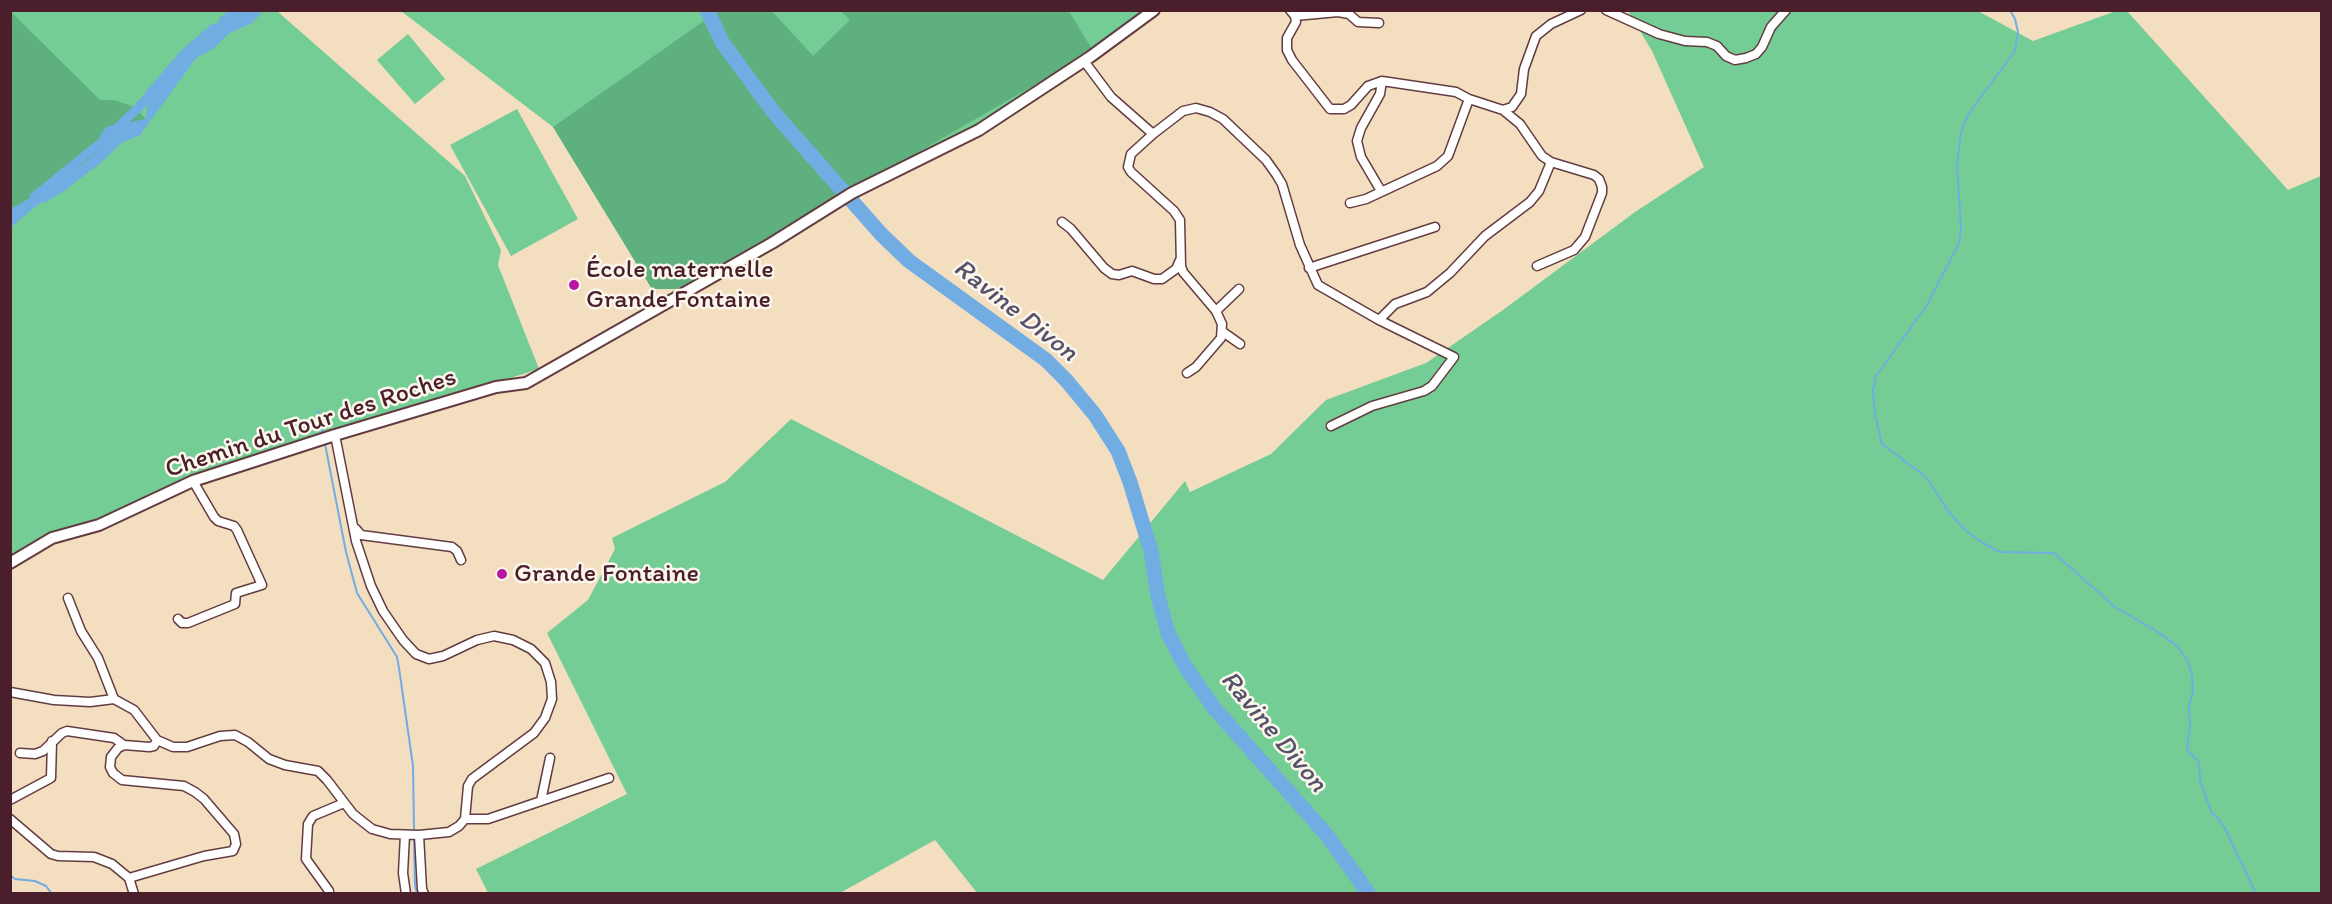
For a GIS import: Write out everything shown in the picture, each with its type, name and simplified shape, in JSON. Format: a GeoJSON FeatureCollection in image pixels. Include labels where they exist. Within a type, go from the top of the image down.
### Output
{"type":"FeatureCollection","features":[{"type":"Feature","properties":{"kind":"street","name":"Chemin du Tour des Roches"},"geometry":{"type":"LineString","coordinates":[[10,563],[52,538],[99,525],[193,482],[335,435],[496,387],[526,383],[763,248],[852,193],[979,130],[1084,61],[1154,10]]}},
{"type":"Feature","properties":{"kind":"street"},"geometry":{"type":"LineString","coordinates":[[1503,110],[1512,107],[1521,94],[1524,69],[1536,36],[1551,24],[1581,10]]}},
{"type":"Feature","properties":{"kind":"street"},"geometry":{"type":"LineString","coordinates":[[1606,10],[1659,34],[1684,41],[1707,42],[1717,46],[1726,56],[1735,60],[1756,54],[1762,47],[1771,27],[1786,10]]}},
{"type":"Feature","properties":{"kind":"street"},"geometry":{"type":"LineString","coordinates":[[1379,23],[1358,22],[1349,15],[1338,12],[1293,13],[1296,22],[1287,38],[1287,50],[1292,60],[1330,109],[1344,109],[1351,105],[1368,86],[1382,81],[1456,92],[1469,99],[1503,110],[1520,124],[1542,156],[1551,162],[1594,175],[1599,179],[1602,193],[1585,237],[1574,250],[1537,266]]}},
{"type":"Feature","properties":{"kind":"street"},"geometry":{"type":"LineString","coordinates":[[1084,61],[1111,97],[1153,134]]}},
{"type":"Feature","properties":{"kind":"street"},"geometry":{"type":"LineString","coordinates":[[1381,191],[1361,157],[1357,141],[1361,128],[1380,94],[1382,81]]}},
{"type":"Feature","properties":{"kind":"street"},"geometry":{"type":"LineString","coordinates":[[1350,203],[1366,200],[1437,165],[1448,156],[1469,99]]}},
{"type":"Feature","properties":{"kind":"street"},"geometry":{"type":"LineString","coordinates":[[1187,374],[1214,347],[1223,333],[1222,324],[1216,311],[1183,272],[1180,260],[1180,220],[1174,211],[1131,172],[1128,166],[1131,154],[1153,134],[1183,111],[1196,108],[1223,119],[1266,160],[1276,174],[1282,184],[1290,220],[1318,285],[1379,320],[1454,357],[1432,386],[1424,391],[1364,410],[1331,426]]}},
{"type":"Feature","properties":{"kind":"street"},"geometry":{"type":"LineString","coordinates":[[1379,320],[1395,304],[1427,292],[1450,273],[1485,236],[1522,210],[1539,191],[1551,162]]}},
{"type":"Feature","properties":{"kind":"street"},"geometry":{"type":"LineString","coordinates":[[1062,222],[1112,274],[1119,275],[1132,271],[1154,279],[1162,279],[1176,269],[1180,260]]}},
{"type":"Feature","properties":{"kind":"street"},"geometry":{"type":"LineString","coordinates":[[1310,268],[1435,227]]}},
{"type":"Feature","properties":{"kind":"street"},"geometry":{"type":"LineString","coordinates":[[1216,311],[1239,289]]}},
{"type":"Feature","properties":{"kind":"street"},"geometry":{"type":"LineString","coordinates":[[1223,333],[1240,344]]}},
{"type":"Feature","properties":{"kind":"street"},"geometry":{"type":"LineString","coordinates":[[10,692],[54,700],[90,702],[114,699],[134,710],[157,740],[173,747],[187,747],[220,736],[235,735],[248,741],[269,759],[285,765],[318,771],[353,814],[372,829],[390,834],[419,835],[449,832],[459,826],[465,819],[468,786],[472,779],[530,737],[545,718],[552,699],[551,682],[544,663],[531,649],[513,640],[494,636],[477,640],[443,656],[429,659],[416,654],[403,640],[371,586],[354,526],[335,435]]}},
{"type":"Feature","properties":{"kind":"street"},"geometry":{"type":"LineString","coordinates":[[178,619],[182,623],[188,623],[235,604],[236,593],[262,585],[237,530],[234,526],[218,521],[214,517],[193,482]]}},
{"type":"Feature","properties":{"kind":"street"},"geometry":{"type":"LineString","coordinates":[[354,526],[360,535],[452,547],[457,551],[461,560]]}},
{"type":"Feature","properties":{"kind":"street"},"geometry":{"type":"LineString","coordinates":[[68,598],[81,631],[98,658],[114,699]]}},
{"type":"Feature","properties":{"kind":"street"},"geometry":{"type":"LineString","coordinates":[[20,753],[35,754],[43,751],[52,741],[67,731],[114,738],[124,746]]}},
{"type":"Feature","properties":{"kind":"street"},"geometry":{"type":"LineString","coordinates":[[129,878],[204,856],[233,851],[236,844],[234,834],[204,799],[195,792],[184,786],[122,780],[117,777],[110,767],[111,758],[118,748],[154,746],[157,740]]}},
{"type":"Feature","properties":{"kind":"street"},"geometry":{"type":"LineString","coordinates":[[10,800],[51,778],[52,741]]}},
{"type":"Feature","properties":{"kind":"street"},"geometry":{"type":"LineString","coordinates":[[541,801],[550,758]]}},
{"type":"Feature","properties":{"kind":"street"},"geometry":{"type":"LineString","coordinates":[[465,819],[488,819],[609,778]]}},
{"type":"Feature","properties":{"kind":"street"},"geometry":{"type":"LineString","coordinates":[[329,891],[306,859],[308,824],[314,816],[344,803]]}},
{"type":"Feature","properties":{"kind":"street"},"geometry":{"type":"LineString","coordinates":[[10,819],[51,854],[101,859],[120,869],[129,878],[134,894]]}},
{"type":"Feature","properties":{"kind":"street"},"geometry":{"type":"LineString","coordinates":[[405,835],[403,873],[406,894]]}},
{"type":"Feature","properties":{"kind":"street"},"geometry":{"type":"LineString","coordinates":[[419,835],[424,894]]}},
{"type":"Feature","properties":{"kind":"green space"},"geometry":{"type":"Polygon","coordinates":[[[11,11],[277,11],[465,176],[501,250],[498,265],[539,369],[194,477],[89,522],[54,531],[11,555],[11,11]]]}},
{"type":"Feature","properties":{"kind":"green space"},"geometry":{"type":"Polygon","coordinates":[[[401,11],[1154,11],[979,130],[652,289],[553,127],[401,11]]]}},
{"type":"Feature","properties":{"kind":"green space"},"geometry":{"type":"Polygon","coordinates":[[[718,11],[772,11],[813,56],[850,20],[841,11],[1069,11],[1093,51],[682,289],[652,289],[553,127],[718,11]]]}},
{"type":"Feature","properties":{"kind":"green space"},"geometry":{"type":"Polygon","coordinates":[[[1628,11],[1978,11],[2033,41],[2116,11],[2127,11],[2288,190],[2321,176],[2321,893],[978,894],[935,840],[840,893],[488,893],[476,869],[627,794],[547,633],[588,600],[615,549],[612,538],[725,482],[791,419],[1103,580],[1185,481],[1190,492],[1271,454],[1326,400],[1426,363],[1503,310],[1635,212],[1704,167],[1652,51],[1628,11]]]}},
{"type":"Feature","properties":{"kind":"green space"},"geometry":{"type":"Polygon","coordinates":[[[11,12],[100,100],[114,100],[132,106],[146,119],[102,148],[82,165],[72,169],[44,190],[11,209],[11,12]]]}},
{"type":"Feature","properties":{"kind":"green space"},"geometry":{"type":"Polygon","coordinates":[[[408,34],[445,79],[415,104],[377,60],[408,34]]]}},
{"type":"Feature","properties":{"kind":"green space"},"geometry":{"type":"Polygon","coordinates":[[[517,109],[578,219],[511,256],[450,145],[517,109]]]}},
{"type":"Feature","properties":{"kind":"water"},"geometry":{"type":"Polygon","coordinates":[[[238,11],[263,11],[252,23],[228,34],[213,49],[196,58],[140,135],[121,143],[103,161],[64,191],[40,203],[11,227],[11,209],[44,190],[72,169],[82,165],[102,148],[100,136],[106,127],[146,119],[148,97],[158,86],[165,84],[172,67],[224,16],[238,11]]]}},
{"type":"Feature","properties":{"kind":"waterway"},"geometry":{"type":"LineString","coordinates":[[224,20],[238,10]]}},
{"type":"Feature","properties":{"kind":"waterway","name":"Ravine Divon"},"geometry":{"type":"LineString","coordinates":[[707,10],[722,42],[775,114],[881,234],[909,261],[1046,360],[1095,415],[1118,451],[1130,482],[1151,551],[1158,596],[1168,633],[1185,666],[1214,708],[1326,834],[1369,894]]}},
{"type":"Feature","properties":{"kind":"waterway"},"geometry":{"type":"LineString","coordinates":[[2010,10],[2018,32],[2015,51],[1969,113],[1961,132],[1957,167],[1961,228],[1959,243],[1927,305],[1876,376],[1873,391],[1875,414],[1882,444],[1926,477],[1948,511],[1964,529],[1983,543],[2000,552],[2054,553],[2115,607],[2177,646],[2187,659],[2192,675],[2193,692],[2189,706],[2190,726],[2187,750],[2199,762],[2200,780],[2212,814],[2225,828],[2256,894]]}},
{"type":"Feature","properties":{"kind":"waterway"},"geometry":{"type":"LineString","coordinates":[[34,197],[103,141],[139,107],[184,54],[214,28]]}},
{"type":"Feature","properties":{"kind":"waterway"},"geometry":{"type":"LineString","coordinates":[[318,411],[323,435]]}},
{"type":"Feature","properties":{"kind":"waterway"},"geometry":{"type":"LineString","coordinates":[[325,444],[346,552],[357,593],[397,657],[413,766],[414,830]]}},
{"type":"Feature","properties":{"kind":"waterway"},"geometry":{"type":"LineString","coordinates":[[414,840],[417,894]]}},
{"type":"Feature","properties":{"kind":"waterway"},"geometry":{"type":"LineString","coordinates":[[10,875],[15,879],[35,881],[46,886],[52,894]]}},
{"type":"Feature","properties":{"kind":"place","name":"École maternelle Grande Fontaine"},"geometry":{"type":"Point","coordinates":[574,285]}},
{"type":"Feature","properties":{"kind":"place","name":"Grande Fontaine"},"geometry":{"type":"Point","coordinates":[502,574]}}]}
